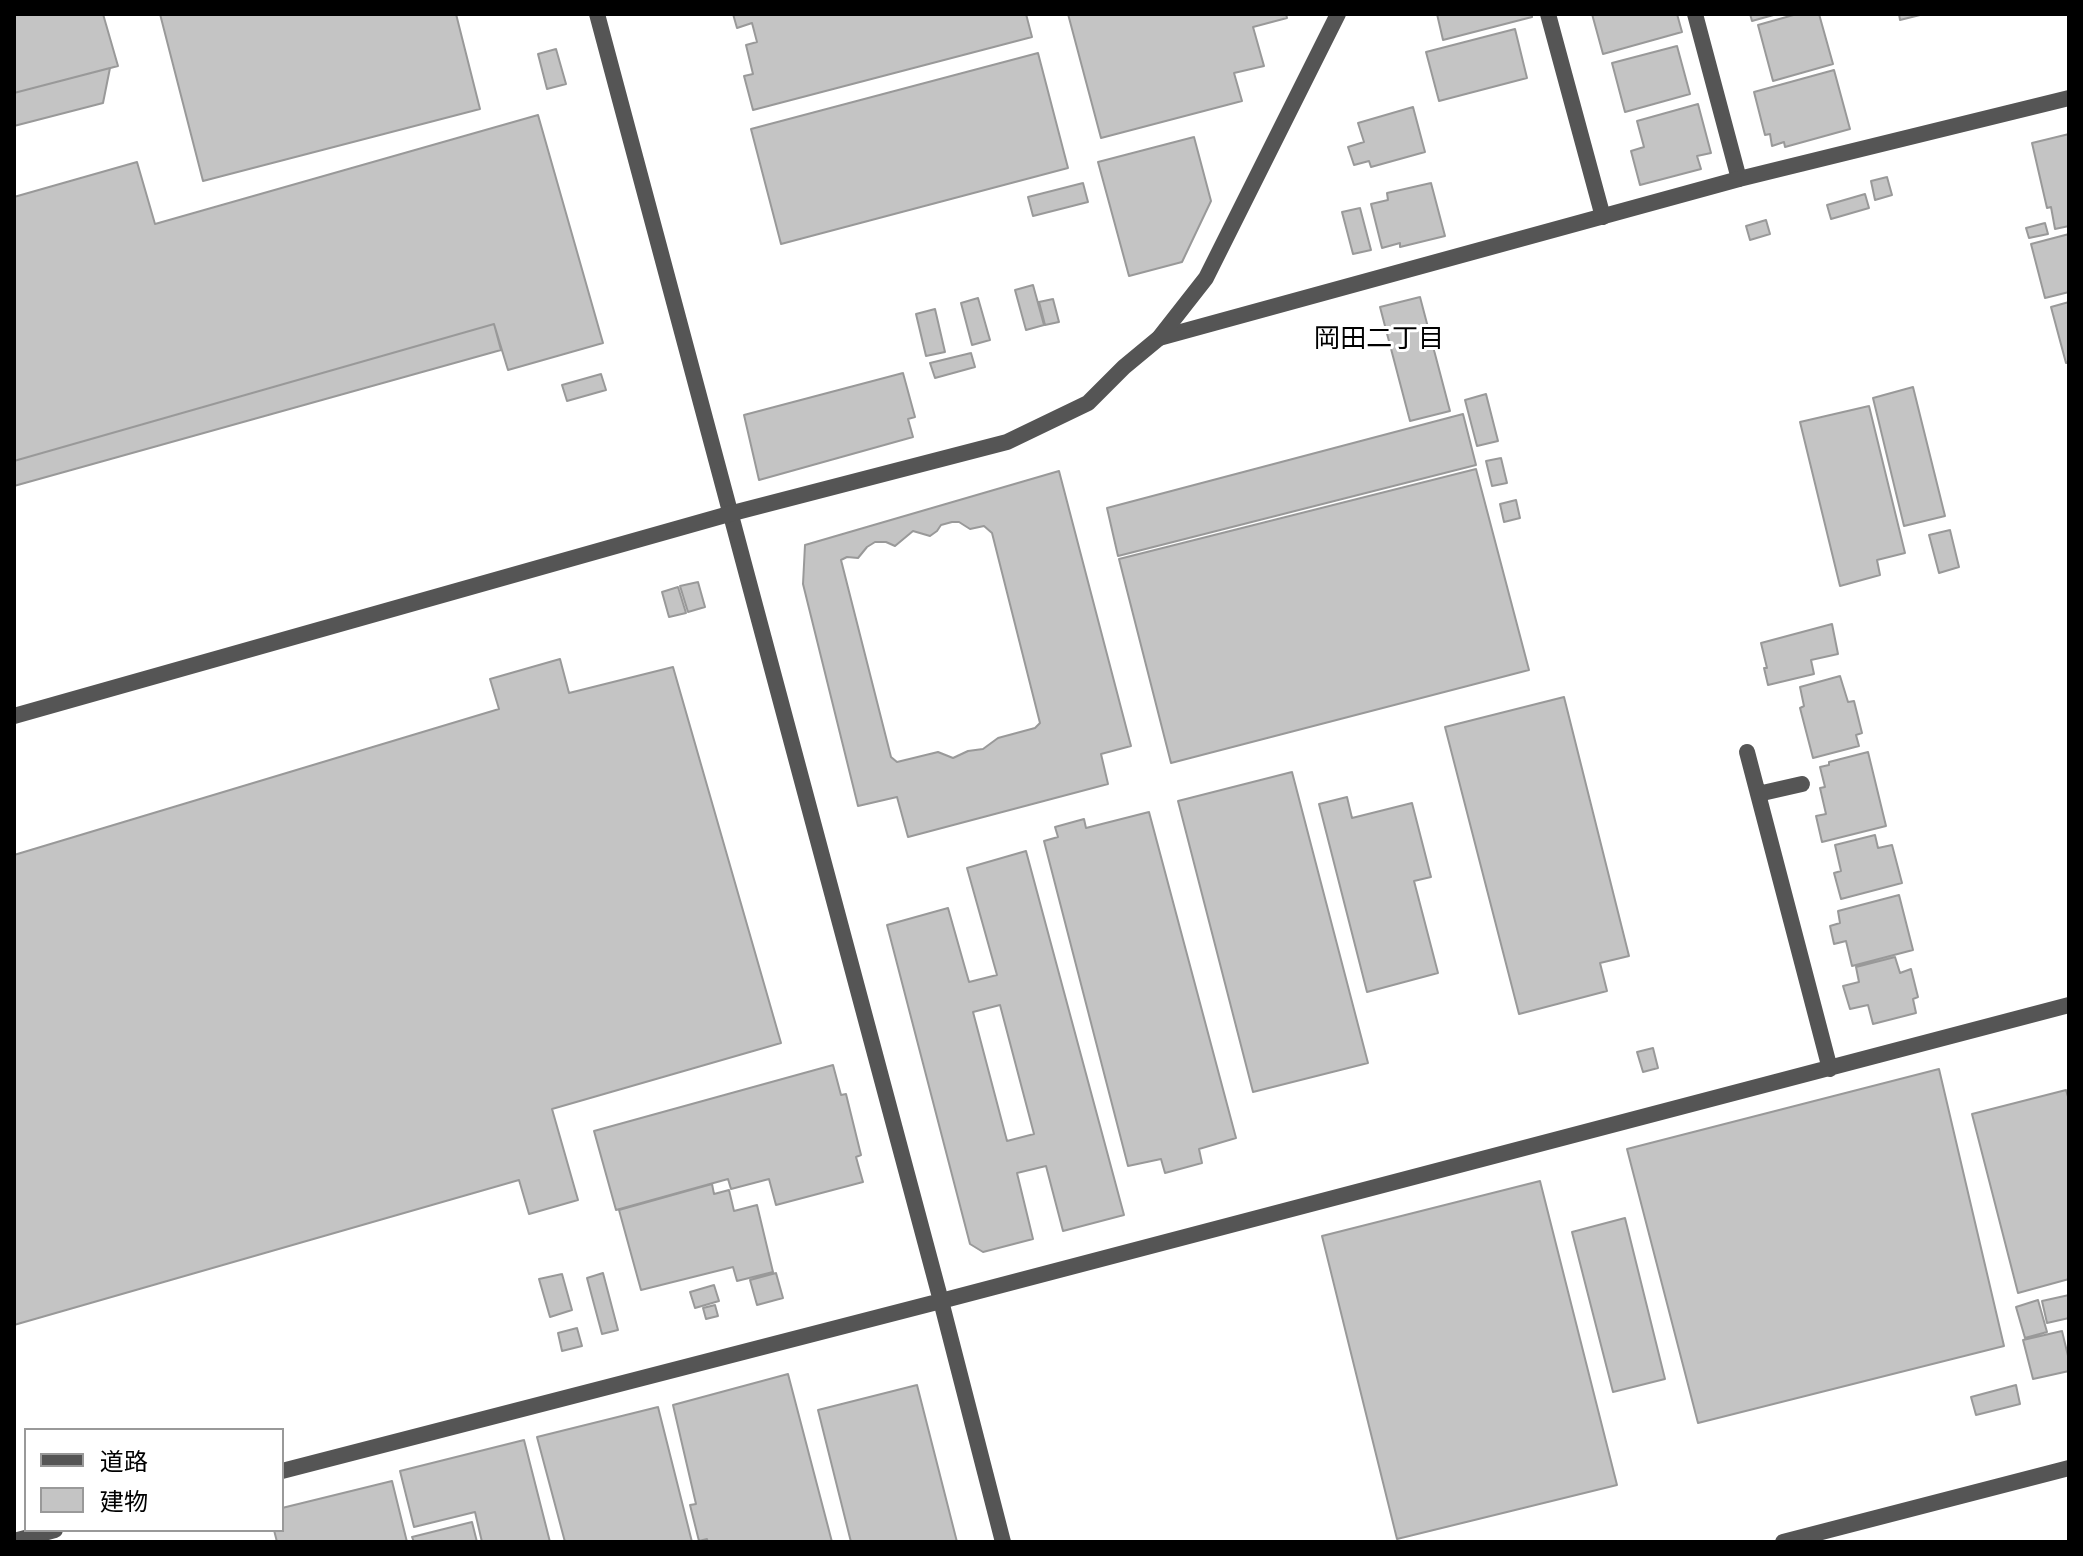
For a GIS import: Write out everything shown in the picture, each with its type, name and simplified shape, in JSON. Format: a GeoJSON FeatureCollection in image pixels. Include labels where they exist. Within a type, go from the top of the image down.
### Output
{"type":"FeatureCollection","features":[{"type":"Feature","properties":{"kind":"street"},"geometry":{"type":"LineString","coordinates":[[597,14],[1003,1542]]}},
{"type":"Feature","properties":{"kind":"street"},"geometry":{"type":"LineString","coordinates":[[14,716],[729,514],[1007,442],[1088,403],[1159,338],[1206,278],[1338,14]]}},
{"type":"Feature","properties":{"kind":"street"},"geometry":{"type":"LineString","coordinates":[[1548,14],[1603,217]]}},
{"type":"Feature","properties":{"kind":"street"},"geometry":{"type":"LineString","coordinates":[[1695,14],[1739,179]]}},
{"type":"Feature","properties":{"kind":"street"},"geometry":{"type":"LineString","coordinates":[[1159,338],[1739,179],[2069,98]]}},
{"type":"Feature","properties":{"kind":"street"},"geometry":{"type":"LineString","coordinates":[[1747,752],[1830,1069]]}},
{"type":"Feature","properties":{"kind":"street"},"geometry":{"type":"LineString","coordinates":[[1758,794],[1802,784]]}},
{"type":"Feature","properties":{"kind":"street"},"geometry":{"type":"LineString","coordinates":[[284,1470],[2069,1005]]}},
{"type":"Feature","properties":{"kind":"street"},"geometry":{"type":"LineString","coordinates":[[1783,1542],[2069,1468]]}},
{"type":"Feature","properties":{"kind":"street"},"geometry":{"type":"LineString","coordinates":[[14,1541],[48,1532]]}},
{"type":"Feature","properties":{"kind":"building"},"geometry":{"type":"Polygon","coordinates":[[[14,14],[103,14],[118,66],[14,93],[14,14]]]}},
{"type":"Feature","properties":{"kind":"building"},"geometry":{"type":"Polygon","coordinates":[[[160,14],[456,14],[480,109],[203,181],[160,14]]]}},
{"type":"Feature","properties":{"kind":"building"},"geometry":{"type":"Polygon","coordinates":[[[733,14],[1026,14],[1032,37],[753,110],[744,76],[753,74],[746,45],[757,42],[752,23],[737,28],[733,14]]]}},
{"type":"Feature","properties":{"kind":"building"},"geometry":{"type":"Polygon","coordinates":[[[1068,14],[1286,14],[1287,18],[1253,27],[1264,66],[1234,73],[1242,101],[1101,138],[1068,14]]]}},
{"type":"Feature","properties":{"kind":"building"},"geometry":{"type":"Polygon","coordinates":[[[1437,14],[1532,14],[1532,17],[1443,40],[1437,14]]]}},
{"type":"Feature","properties":{"kind":"building"},"geometry":{"type":"Polygon","coordinates":[[[1592,14],[1677,14],[1682,32],[1603,54],[1592,14]]]}},
{"type":"Feature","properties":{"kind":"building"},"geometry":{"type":"Polygon","coordinates":[[[1750,14],[1777,14],[1752,21],[1750,14]]]}},
{"type":"Feature","properties":{"kind":"building"},"geometry":{"type":"Polygon","coordinates":[[[1797,14],[1819,14],[1833,64],[1773,81],[1758,25],[1797,14]]]}},
{"type":"Feature","properties":{"kind":"building"},"geometry":{"type":"Polygon","coordinates":[[[1899,14],[1924,14],[1900,20],[1899,14]]]}},
{"type":"Feature","properties":{"kind":"building"},"geometry":{"type":"Polygon","coordinates":[[[1515,29],[1527,78],[1439,101],[1426,52],[1515,29]]]}},
{"type":"Feature","properties":{"kind":"building"},"geometry":{"type":"Polygon","coordinates":[[[1677,46],[1690,94],[1625,112],[1612,63],[1677,46]]]}},
{"type":"Feature","properties":{"kind":"building"},"geometry":{"type":"Polygon","coordinates":[[[556,49],[566,84],[547,89],[538,54],[556,49]]]}},
{"type":"Feature","properties":{"kind":"building"},"geometry":{"type":"Polygon","coordinates":[[[1038,53],[1068,168],[781,244],[751,129],[1038,53]]]}},
{"type":"Feature","properties":{"kind":"building"},"geometry":{"type":"Polygon","coordinates":[[[110,68],[103,103],[14,126],[14,93],[110,68]]]}},
{"type":"Feature","properties":{"kind":"building"},"geometry":{"type":"Polygon","coordinates":[[[1834,70],[1850,129],[1785,147],[1784,142],[1772,146],[1770,134],[1765,135],[1754,92],[1834,70]]]}},
{"type":"Feature","properties":{"kind":"building"},"geometry":{"type":"Polygon","coordinates":[[[1698,104],[1711,153],[1697,156],[1701,169],[1640,185],[1631,151],[1644,147],[1637,121],[1698,104]]]}},
{"type":"Feature","properties":{"kind":"building"},"geometry":{"type":"Polygon","coordinates":[[[1413,107],[1425,152],[1371,167],[1369,161],[1354,165],[1348,147],[1364,142],[1358,123],[1413,107]]]}},
{"type":"Feature","properties":{"kind":"building"},"geometry":{"type":"Polygon","coordinates":[[[538,115],[603,343],[508,370],[494,324],[14,461],[14,197],[137,162],[155,224],[538,115]]]}},
{"type":"Feature","properties":{"kind":"building"},"geometry":{"type":"Polygon","coordinates":[[[2069,134],[2069,226],[2055,229],[2032,143],[2069,134]]]}},
{"type":"Feature","properties":{"kind":"building"},"geometry":{"type":"Polygon","coordinates":[[[1194,137],[1211,201],[1182,262],[1129,276],[1098,162],[1194,137]]]}},
{"type":"Feature","properties":{"kind":"building"},"geometry":{"type":"Polygon","coordinates":[[[1887,177],[1892,195],[1875,200],[1871,181],[1887,177]]]}},
{"type":"Feature","properties":{"kind":"building"},"geometry":{"type":"Polygon","coordinates":[[[1083,183],[1088,202],[1033,216],[1028,197],[1083,183]]]}},
{"type":"Feature","properties":{"kind":"building"},"geometry":{"type":"Polygon","coordinates":[[[1431,183],[1445,236],[1382,248],[1371,204],[1388,200],[1387,193],[1431,183]]]}},
{"type":"Feature","properties":{"kind":"building"},"geometry":{"type":"Polygon","coordinates":[[[1865,194],[1869,208],[1831,219],[1827,205],[1865,194]]]}},
{"type":"Feature","properties":{"kind":"building"},"geometry":{"type":"Polygon","coordinates":[[[1360,208],[1371,250],[1353,254],[1342,212],[1360,208]]]}},
{"type":"Feature","properties":{"kind":"building"},"geometry":{"type":"Polygon","coordinates":[[[1766,220],[1770,234],[1750,240],[1746,226],[1766,220]]]}},
{"type":"Feature","properties":{"kind":"building"},"geometry":{"type":"Polygon","coordinates":[[[2045,223],[2048,234],[2029,238],[2026,228],[2045,223]]]}},
{"type":"Feature","properties":{"kind":"building"},"geometry":{"type":"Polygon","coordinates":[[[2069,234],[2069,292],[2045,298],[2031,244],[2069,234]]]}},
{"type":"Feature","properties":{"kind":"building"},"geometry":{"type":"Polygon","coordinates":[[[1033,285],[1044,325],[1026,330],[1015,290],[1033,285]]]}},
{"type":"Feature","properties":{"kind":"building"},"geometry":{"type":"Polygon","coordinates":[[[1420,297],[1450,411],[1410,421],[1380,307],[1420,297]]]}},
{"type":"Feature","properties":{"kind":"building"},"geometry":{"type":"Polygon","coordinates":[[[978,298],[990,340],[972,345],[961,303],[978,298]]]}},
{"type":"Feature","properties":{"kind":"building"},"geometry":{"type":"Polygon","coordinates":[[[1053,299],[1059,322],[1045,325],[1039,302],[1053,299]]]}},
{"type":"Feature","properties":{"kind":"building"},"geometry":{"type":"Polygon","coordinates":[[[2069,302],[2069,362],[2066,363],[2051,307],[2069,302]]]}},
{"type":"Feature","properties":{"kind":"building"},"geometry":{"type":"Polygon","coordinates":[[[935,309],[945,352],[926,356],[916,314],[935,309]]]}},
{"type":"Feature","properties":{"kind":"building"},"geometry":{"type":"Polygon","coordinates":[[[494,324],[501,350],[14,486],[14,461],[494,324]]]}},
{"type":"Feature","properties":{"kind":"building"},"geometry":{"type":"Polygon","coordinates":[[[971,353],[975,367],[935,378],[930,363],[971,353]]]}},
{"type":"Feature","properties":{"kind":"building"},"geometry":{"type":"Polygon","coordinates":[[[903,373],[915,417],[908,419],[913,437],[759,480],[744,415],[903,373]]]}},
{"type":"Feature","properties":{"kind":"building"},"geometry":{"type":"Polygon","coordinates":[[[601,374],[606,390],[567,401],[562,385],[601,374]]]}},
{"type":"Feature","properties":{"kind":"building"},"geometry":{"type":"Polygon","coordinates":[[[1913,387],[1945,516],[1904,526],[1873,398],[1913,387]]]}},
{"type":"Feature","properties":{"kind":"building"},"geometry":{"type":"Polygon","coordinates":[[[1486,394],[1498,441],[1477,446],[1465,400],[1486,394]]]}},
{"type":"Feature","properties":{"kind":"building"},"geometry":{"type":"Polygon","coordinates":[[[1869,406],[1905,553],[1877,560],[1880,575],[1840,586],[1800,422],[1869,406]]]}},
{"type":"Feature","properties":{"kind":"building"},"geometry":{"type":"Polygon","coordinates":[[[1463,414],[1476,465],[1118,556],[1107,508],[1463,414]]]}},
{"type":"Feature","properties":{"kind":"building"},"geometry":{"type":"Polygon","coordinates":[[[1501,458],[1507,483],[1492,486],[1486,461],[1501,458]]]}},
{"type":"Feature","properties":{"kind":"building"},"geometry":{"type":"Polygon","coordinates":[[[1476,469],[1529,670],[1171,763],[1119,559],[1476,469]]]}},
{"type":"Feature","properties":{"kind":"building"},"geometry":{"type":"Polygon","coordinates":[[[1059,471],[1131,746],[1101,754],[1108,784],[908,837],[897,797],[858,806],[803,584],[805,545],[1059,471]],[[959,522],[941,525],[930,536],[913,531],[895,546],[875,542],[858,558],[841,560],[891,757],[897,762],[938,752],[953,758],[983,749],[998,738],[1035,728],[1040,723],[992,533],[984,526],[970,529],[959,522]]]}},
{"type":"Feature","properties":{"kind":"building"},"geometry":{"type":"Polygon","coordinates":[[[1516,500],[1520,518],[1504,522],[1500,504],[1516,500]]]}},
{"type":"Feature","properties":{"kind":"building"},"geometry":{"type":"Polygon","coordinates":[[[1950,530],[1959,567],[1939,573],[1929,535],[1950,530]]]}},
{"type":"Feature","properties":{"kind":"building"},"geometry":{"type":"Polygon","coordinates":[[[698,582],[705,607],[688,612],[680,586],[698,582]]]}},
{"type":"Feature","properties":{"kind":"building"},"geometry":{"type":"Polygon","coordinates":[[[678,587],[686,613],[669,617],[662,592],[678,587]]]}},
{"type":"Feature","properties":{"kind":"building"},"geometry":{"type":"Polygon","coordinates":[[[1832,624],[1838,654],[1811,660],[1814,674],[1768,685],[1761,643],[1832,624]]]}},
{"type":"Feature","properties":{"kind":"building"},"geometry":{"type":"Polygon","coordinates":[[[560,659],[569,693],[673,667],[781,1043],[552,1109],[578,1200],[529,1214],[519,1180],[14,1325],[14,855],[499,709],[490,679],[560,659]]]}},
{"type":"Feature","properties":{"kind":"building"},"geometry":{"type":"Polygon","coordinates":[[[1840,676],[1848,702],[1854,701],[1862,733],[1856,735],[1859,746],[1813,758],[1800,708],[1804,706],[1800,687],[1840,676]]]}},
{"type":"Feature","properties":{"kind":"building"},"geometry":{"type":"Polygon","coordinates":[[[1564,697],[1629,956],[1600,963],[1607,991],[1519,1014],[1445,727],[1564,697]]]}},
{"type":"Feature","properties":{"kind":"building"},"geometry":{"type":"Polygon","coordinates":[[[1868,752],[1886,826],[1822,842],[1816,816],[1826,814],[1820,788],[1825,787],[1820,767],[1868,752]]]}},
{"type":"Feature","properties":{"kind":"building"},"geometry":{"type":"Polygon","coordinates":[[[1292,772],[1368,1063],[1253,1092],[1178,801],[1292,772]]]}},
{"type":"Feature","properties":{"kind":"building"},"geometry":{"type":"Polygon","coordinates":[[[1347,797],[1352,818],[1412,803],[1431,877],[1414,881],[1438,973],[1367,992],[1319,804],[1347,797]]]}},
{"type":"Feature","properties":{"kind":"building"},"geometry":{"type":"Polygon","coordinates":[[[1149,812],[1236,1138],[1199,1149],[1202,1163],[1165,1173],[1161,1159],[1128,1166],[1044,841],[1058,837],[1055,827],[1084,819],[1086,828],[1149,812]]]}},
{"type":"Feature","properties":{"kind":"building"},"geometry":{"type":"Polygon","coordinates":[[[1875,835],[1878,848],[1892,845],[1902,883],[1841,899],[1834,873],[1841,871],[1835,845],[1875,835]]]}},
{"type":"Feature","properties":{"kind":"building"},"geometry":{"type":"Polygon","coordinates":[[[1026,851],[1124,1215],[1063,1231],[1046,1166],[1017,1173],[1033,1239],[983,1252],[970,1244],[887,925],[948,908],[969,982],[997,975],[967,868],[1026,851]],[[1000,1005],[973,1012],[1007,1141],[1034,1134],[1000,1005]]]}},
{"type":"Feature","properties":{"kind":"building"},"geometry":{"type":"Polygon","coordinates":[[[1899,895],[1913,950],[1852,966],[1846,941],[1834,944],[1830,926],[1840,923],[1838,911],[1899,895]]]}},
{"type":"Feature","properties":{"kind":"building"},"geometry":{"type":"Polygon","coordinates":[[[1895,957],[1900,973],[1911,969],[1918,997],[1913,999],[1916,1013],[1873,1024],[1868,1005],[1850,1009],[1843,986],[1859,982],[1856,967],[1895,957]]]}},
{"type":"Feature","properties":{"kind":"building"},"geometry":{"type":"Polygon","coordinates":[[[1653,1048],[1658,1068],[1643,1072],[1637,1052],[1653,1048]]]}},
{"type":"Feature","properties":{"kind":"building"},"geometry":{"type":"Polygon","coordinates":[[[833,1065],[841,1095],[846,1094],[861,1155],[856,1157],[863,1182],[776,1205],[769,1179],[731,1189],[728,1179],[616,1210],[594,1131],[833,1065]]]}},
{"type":"Feature","properties":{"kind":"building"},"geometry":{"type":"Polygon","coordinates":[[[1939,1069],[2004,1346],[1698,1423],[1627,1149],[1939,1069]]]}},
{"type":"Feature","properties":{"kind":"building"},"geometry":{"type":"Polygon","coordinates":[[[2066,1090],[2069,1100],[2069,1279],[2018,1293],[1972,1114],[2066,1090]]]}},
{"type":"Feature","properties":{"kind":"building"},"geometry":{"type":"Polygon","coordinates":[[[1540,1181],[1617,1485],[1397,1539],[1322,1236],[1540,1181]]]}},
{"type":"Feature","properties":{"kind":"building"},"geometry":{"type":"Polygon","coordinates":[[[712,1184],[714,1194],[729,1190],[734,1211],[757,1205],[773,1272],[737,1281],[733,1267],[641,1290],[619,1210],[712,1184]]]}},
{"type":"Feature","properties":{"kind":"building"},"geometry":{"type":"Polygon","coordinates":[[[1625,1218],[1665,1379],[1613,1392],[1572,1232],[1625,1218]]]}},
{"type":"Feature","properties":{"kind":"building"},"geometry":{"type":"Polygon","coordinates":[[[603,1273],[618,1330],[602,1334],[587,1278],[603,1273]]]}},
{"type":"Feature","properties":{"kind":"building"},"geometry":{"type":"Polygon","coordinates":[[[776,1273],[783,1298],[757,1305],[750,1280],[776,1273]]]}},
{"type":"Feature","properties":{"kind":"building"},"geometry":{"type":"Polygon","coordinates":[[[562,1274],[572,1310],[550,1317],[539,1279],[562,1274]]]}},
{"type":"Feature","properties":{"kind":"building"},"geometry":{"type":"Polygon","coordinates":[[[714,1285],[719,1301],[695,1308],[690,1292],[714,1285]]]}},
{"type":"Feature","properties":{"kind":"building"},"geometry":{"type":"Polygon","coordinates":[[[2069,1295],[2069,1318],[2047,1323],[2042,1301],[2069,1295]]]}},
{"type":"Feature","properties":{"kind":"building"},"geometry":{"type":"Polygon","coordinates":[[[2038,1300],[2047,1332],[2025,1338],[2016,1307],[2038,1300]]]}},
{"type":"Feature","properties":{"kind":"building"},"geometry":{"type":"Polygon","coordinates":[[[715,1305],[718,1316],[706,1319],[703,1308],[715,1305]]]}},
{"type":"Feature","properties":{"kind":"building"},"geometry":{"type":"Polygon","coordinates":[[[577,1328],[582,1346],[562,1351],[558,1333],[577,1328]]]}},
{"type":"Feature","properties":{"kind":"building"},"geometry":{"type":"Polygon","coordinates":[[[2062,1331],[2069,1371],[2033,1379],[2023,1340],[2062,1331]]]}},
{"type":"Feature","properties":{"kind":"building"},"geometry":{"type":"Polygon","coordinates":[[[788,1374],[832,1542],[699,1541],[690,1505],[696,1504],[673,1405],[788,1374]]]}},
{"type":"Feature","properties":{"kind":"building"},"geometry":{"type":"Polygon","coordinates":[[[917,1385],[957,1542],[851,1542],[818,1410],[917,1385]]]}},
{"type":"Feature","properties":{"kind":"building"},"geometry":{"type":"Polygon","coordinates":[[[2016,1385],[2020,1404],[1976,1415],[1971,1397],[2016,1385]]]}},
{"type":"Feature","properties":{"kind":"building"},"geometry":{"type":"Polygon","coordinates":[[[658,1407],[692,1542],[565,1542],[537,1437],[658,1407]]]}},
{"type":"Feature","properties":{"kind":"building"},"geometry":{"type":"Polygon","coordinates":[[[524,1440],[550,1542],[482,1542],[475,1512],[414,1527],[400,1471],[524,1440]]]}},
{"type":"Feature","properties":{"kind":"building"},"geometry":{"type":"Polygon","coordinates":[[[392,1481],[407,1542],[277,1542],[274,1532],[284,1532],[284,1508],[392,1481]]]}},
{"type":"Feature","properties":{"kind":"building"},"geometry":{"type":"Polygon","coordinates":[[[472,1522],[477,1542],[414,1542],[412,1537],[472,1522]]]}},
{"type":"Feature","properties":{"kind":"district","name":"岡田二丁目"},"geometry":{"type":"Point","coordinates":[1379,340]}}]}
